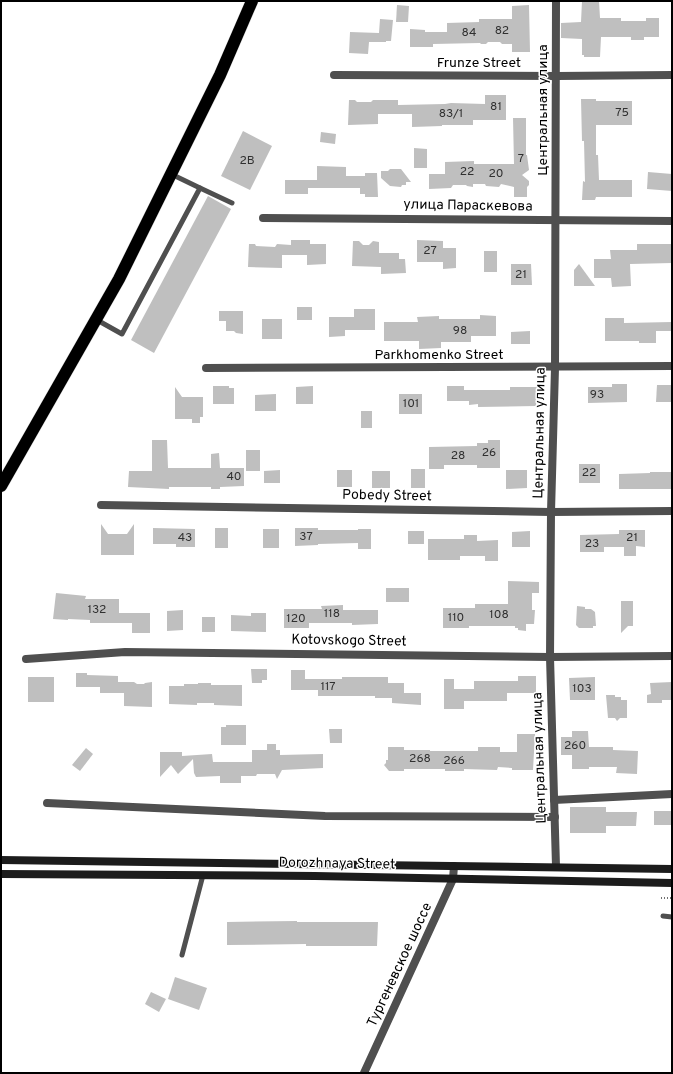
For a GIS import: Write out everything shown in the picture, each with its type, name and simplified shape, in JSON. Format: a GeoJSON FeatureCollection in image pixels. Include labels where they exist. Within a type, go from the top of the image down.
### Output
{"type":"FeatureCollection","features":[{"type":"Feature","properties":{"kind":"highway"},"geometry":{"type":"LineString","coordinates":[[1,473],[113,275],[213,72],[244,1]]}},
{"type":"Feature","properties":{"kind":"highway"},"geometry":{"type":"LineString","coordinates":[[1,486],[119,279],[220,75],[252,1]]}},
{"type":"Feature","properties":{"kind":"main road","name":"Dorozhnaya Street"},"geometry":{"type":"LineString","coordinates":[[1,860],[672,868]]}},
{"type":"Feature","properties":{"kind":"main road","name":"Dorozhnaya Street"},"geometry":{"type":"LineString","coordinates":[[1,874],[203,875],[672,883]]}},
{"type":"Feature","properties":{"kind":"street","name":"Центральная улица"},"geometry":{"type":"LineString","coordinates":[[556,1],[555,368],[550,657],[556,866]]}},
{"type":"Feature","properties":{"kind":"street","name":"Frunze Street"},"geometry":{"type":"LineString","coordinates":[[334,75],[672,75]]}},
{"type":"Feature","properties":{"kind":"street","name":"улица Параскевова"},"geometry":{"type":"LineString","coordinates":[[263,218],[672,221]]}},
{"type":"Feature","properties":{"kind":"street","name":"Parkhomenko Street"},"geometry":{"type":"LineString","coordinates":[[206,368],[555,368],[672,366]]}},
{"type":"Feature","properties":{"kind":"street","name":"Pobedy Street"},"geometry":{"type":"LineString","coordinates":[[101,505],[552,512],[672,512]]}},
{"type":"Feature","properties":{"kind":"street","name":"Kotovskogo Street"},"geometry":{"type":"LineString","coordinates":[[26,659],[125,652],[550,657],[672,656]]}},
{"type":"Feature","properties":{"kind":"street"},"geometry":{"type":"LineString","coordinates":[[554,800],[672,794]]}},
{"type":"Feature","properties":{"kind":"street"},"geometry":{"type":"LineString","coordinates":[[47,803],[325,816],[555,818]]}},
{"type":"Feature","properties":{"kind":"street","name":"Тургеневское шоссе"},"geometry":{"type":"LineString","coordinates":[[364,1073],[453,879],[454,866]]}},
{"type":"Feature","properties":{"kind":"lane"},"geometry":{"type":"LineString","coordinates":[[171,174],[232,203]]}},
{"type":"Feature","properties":{"kind":"lane"},"geometry":{"type":"LineString","coordinates":[[96,320],[122,334],[200,188]]}},
{"type":"Feature","properties":{"kind":"lane"},"geometry":{"type":"LineString","coordinates":[[182,955],[203,875]]}},
{"type":"Feature","properties":{"kind":"lane"},"geometry":{"type":"LineString","coordinates":[[663,916],[672,917]]}},
{"type":"Feature","properties":{"kind":"path"},"geometry":{"type":"LineString","coordinates":[[661,898],[672,898]]}},
{"type":"Feature","properties":{"kind":"building"},"geometry":{"type":"Polygon","coordinates":[[[582,1],[599,1],[600,18],[621,18],[621,21],[646,21],[646,18],[659,18],[659,37],[644,37],[644,40],[631,40],[631,37],[601,37],[600,57],[584,57],[584,55],[582,55],[582,39],[561,38],[561,23],[581,22],[582,1]]]}},
{"type":"Feature","properties":{"kind":"building"},"geometry":{"type":"Polygon","coordinates":[[[397,5],[409,6],[408,22],[396,22],[397,5]]]}},
{"type":"Feature","properties":{"kind":"building"},"geometry":{"type":"Polygon","coordinates":[[[529,5],[530,52],[512,52],[512,44],[502,44],[500,42],[488,42],[486,44],[433,44],[433,47],[410,47],[410,29],[425,30],[425,32],[447,32],[447,23],[479,22],[479,19],[512,19],[512,6],[529,5]]]}},
{"type":"Feature","properties":{"kind":"building"},"geometry":{"type":"Polygon","coordinates":[[[380,19],[393,20],[391,41],[369,42],[368,54],[349,53],[350,32],[379,33],[380,19]]]}},
{"type":"Feature","properties":{"kind":"building"},"geometry":{"type":"Polygon","coordinates":[[[485,95],[506,95],[506,120],[473,120],[473,125],[412,127],[412,114],[378,114],[378,124],[348,125],[349,100],[355,100],[357,102],[371,102],[373,100],[398,100],[398,105],[451,103],[485,104],[485,95]]]}},
{"type":"Feature","properties":{"kind":"building"},"geometry":{"type":"Polygon","coordinates":[[[581,99],[596,99],[596,101],[632,101],[632,125],[596,125],[596,155],[598,155],[599,180],[632,180],[632,197],[596,197],[595,200],[582,200],[583,181],[585,182],[581,99]]]}},
{"type":"Feature","properties":{"kind":"building"},"geometry":{"type":"Polygon","coordinates":[[[513,118],[526,118],[526,155],[529,170],[522,175],[529,181],[529,185],[527,187],[527,197],[514,197],[514,187],[501,184],[499,187],[486,186],[485,184],[473,184],[473,187],[466,185],[453,185],[451,188],[429,189],[429,174],[445,174],[445,162],[474,161],[474,164],[514,164],[513,118]]]}},
{"type":"Feature","properties":{"kind":"building"},"geometry":{"type":"Polygon","coordinates":[[[243,131],[272,146],[250,190],[221,176],[243,131]]]}},
{"type":"Feature","properties":{"kind":"building"},"geometry":{"type":"Polygon","coordinates":[[[321,132],[336,134],[335,144],[320,142],[321,132]]]}},
{"type":"Feature","properties":{"kind":"building"},"geometry":{"type":"Polygon","coordinates":[[[414,148],[427,149],[427,168],[414,168],[414,148]]]}},
{"type":"Feature","properties":{"kind":"building"},"geometry":{"type":"Polygon","coordinates":[[[317,166],[346,167],[346,176],[365,176],[365,173],[377,173],[378,197],[365,197],[365,194],[360,194],[360,188],[308,188],[308,194],[285,194],[285,180],[317,180],[317,166]]]}},
{"type":"Feature","properties":{"kind":"building"},"geometry":{"type":"Polygon","coordinates":[[[390,169],[401,169],[411,182],[406,182],[406,185],[402,185],[401,187],[390,186],[381,178],[381,171],[388,171],[390,169]]]}},
{"type":"Feature","properties":{"kind":"building"},"geometry":{"type":"Polygon","coordinates":[[[648,172],[672,174],[672,191],[647,189],[648,172]]]}},
{"type":"Feature","properties":{"kind":"building"},"geometry":{"type":"Polygon","coordinates":[[[208,196],[231,209],[154,353],[131,340],[208,196]]]}},
{"type":"Feature","properties":{"kind":"building"},"geometry":{"type":"Polygon","coordinates":[[[291,240],[310,240],[310,244],[326,244],[326,264],[307,265],[307,255],[282,255],[282,268],[248,267],[249,244],[275,247],[277,244],[291,245],[291,240]]]}},
{"type":"Feature","properties":{"kind":"building"},"geometry":{"type":"Polygon","coordinates":[[[417,240],[443,241],[443,248],[456,248],[456,268],[443,269],[443,262],[417,262],[417,240]]]}},
{"type":"Feature","properties":{"kind":"building"},"geometry":{"type":"Polygon","coordinates":[[[353,241],[359,241],[363,245],[369,245],[373,241],[379,242],[379,253],[399,253],[399,259],[405,259],[406,273],[381,274],[381,267],[352,266],[353,241]]]}},
{"type":"Feature","properties":{"kind":"building"},"geometry":{"type":"Polygon","coordinates":[[[637,244],[672,244],[672,263],[630,264],[631,286],[612,287],[611,278],[594,278],[594,259],[611,259],[610,250],[637,250],[637,244]]]}},
{"type":"Feature","properties":{"kind":"building"},"geometry":{"type":"Polygon","coordinates":[[[484,251],[497,251],[497,272],[484,272],[484,251]]]}},
{"type":"Feature","properties":{"kind":"building"},"geometry":{"type":"Polygon","coordinates":[[[511,264],[531,264],[532,285],[511,285],[511,264]]]}},
{"type":"Feature","properties":{"kind":"building"},"geometry":{"type":"Polygon","coordinates":[[[579,264],[595,286],[574,286],[574,270],[579,264]]]}},
{"type":"Feature","properties":{"kind":"building"},"geometry":{"type":"Polygon","coordinates":[[[297,307],[312,307],[312,320],[297,320],[297,307]]]}},
{"type":"Feature","properties":{"kind":"building"},"geometry":{"type":"Polygon","coordinates":[[[354,309],[375,309],[375,330],[345,330],[345,336],[329,337],[329,317],[354,317],[354,309]]]}},
{"type":"Feature","properties":{"kind":"building"},"geometry":{"type":"Polygon","coordinates":[[[219,311],[243,311],[243,334],[236,333],[234,331],[226,331],[226,321],[219,321],[219,311]]]}},
{"type":"Feature","properties":{"kind":"building"},"geometry":{"type":"Polygon","coordinates":[[[480,315],[496,316],[496,336],[471,336],[471,342],[441,342],[441,348],[419,349],[419,341],[384,341],[384,322],[418,322],[417,317],[439,316],[439,319],[480,319],[480,315]]]}},
{"type":"Feature","properties":{"kind":"building"},"geometry":{"type":"Polygon","coordinates":[[[605,318],[624,318],[624,323],[672,322],[672,331],[656,331],[656,343],[639,343],[639,341],[605,341],[605,318]]]}},
{"type":"Feature","properties":{"kind":"building"},"geometry":{"type":"Polygon","coordinates":[[[262,319],[282,319],[282,339],[262,339],[262,319]]]}},
{"type":"Feature","properties":{"kind":"building"},"geometry":{"type":"Polygon","coordinates":[[[530,331],[530,344],[511,344],[511,332],[530,331]]]}},
{"type":"Feature","properties":{"kind":"building"},"geometry":{"type":"Polygon","coordinates":[[[612,384],[627,384],[627,402],[588,403],[588,387],[612,387],[612,384]]]}},
{"type":"Feature","properties":{"kind":"building"},"geometry":{"type":"Polygon","coordinates":[[[657,385],[672,385],[672,402],[656,402],[657,385]]]}},
{"type":"Feature","properties":{"kind":"building"},"geometry":{"type":"Polygon","coordinates":[[[213,386],[229,386],[229,388],[234,388],[234,404],[213,404],[213,386]]]}},
{"type":"Feature","properties":{"kind":"building"},"geometry":{"type":"Polygon","coordinates":[[[313,386],[313,404],[296,404],[296,387],[313,386]]]}},
{"type":"Feature","properties":{"kind":"building"},"geometry":{"type":"Polygon","coordinates":[[[447,386],[464,386],[464,390],[510,390],[510,387],[537,387],[536,406],[478,407],[478,404],[469,405],[469,401],[447,401],[447,386]]]}},
{"type":"Feature","properties":{"kind":"building"},"geometry":{"type":"Polygon","coordinates":[[[175,387],[182,397],[203,397],[203,417],[200,417],[200,423],[192,423],[192,419],[175,419],[175,387]]]}},
{"type":"Feature","properties":{"kind":"building"},"geometry":{"type":"Polygon","coordinates":[[[276,394],[276,411],[255,411],[255,395],[276,394]]]}},
{"type":"Feature","properties":{"kind":"building"},"geometry":{"type":"Polygon","coordinates":[[[399,394],[422,394],[422,414],[399,414],[399,394]]]}},
{"type":"Feature","properties":{"kind":"building"},"geometry":{"type":"Polygon","coordinates":[[[361,411],[372,411],[372,428],[361,428],[361,411]]]}},
{"type":"Feature","properties":{"kind":"building"},"geometry":{"type":"Polygon","coordinates":[[[152,440],[167,440],[168,468],[211,468],[211,454],[219,453],[220,468],[244,468],[244,486],[220,487],[220,489],[211,489],[211,487],[169,487],[169,489],[128,487],[129,471],[152,471],[152,440]]]}},
{"type":"Feature","properties":{"kind":"building"},"geometry":{"type":"Polygon","coordinates":[[[488,440],[500,440],[500,468],[477,468],[477,465],[444,465],[444,469],[429,469],[429,447],[477,446],[477,443],[488,443],[488,440]]]}},
{"type":"Feature","properties":{"kind":"building"},"geometry":{"type":"Polygon","coordinates":[[[246,450],[260,450],[260,471],[246,471],[246,450]]]}},
{"type":"Feature","properties":{"kind":"building"},"geometry":{"type":"Polygon","coordinates":[[[579,464],[600,464],[600,483],[579,483],[579,464]]]}},
{"type":"Feature","properties":{"kind":"building"},"geometry":{"type":"Polygon","coordinates":[[[411,469],[425,469],[425,488],[411,488],[411,469]]]}},
{"type":"Feature","properties":{"kind":"building"},"geometry":{"type":"Polygon","coordinates":[[[280,470],[280,483],[264,483],[264,471],[280,470]]]}},
{"type":"Feature","properties":{"kind":"building"},"geometry":{"type":"Polygon","coordinates":[[[337,470],[352,470],[352,487],[337,487],[337,470]]]}},
{"type":"Feature","properties":{"kind":"building"},"geometry":{"type":"Polygon","coordinates":[[[506,470],[527,470],[527,488],[506,489],[506,470]]]}},
{"type":"Feature","properties":{"kind":"building"},"geometry":{"type":"Polygon","coordinates":[[[372,471],[390,471],[390,488],[372,488],[372,471]]]}},
{"type":"Feature","properties":{"kind":"building"},"geometry":{"type":"Polygon","coordinates":[[[672,472],[672,489],[619,489],[619,474],[672,472]]]}},
{"type":"Feature","properties":{"kind":"building"},"geometry":{"type":"Polygon","coordinates":[[[101,524],[108,534],[127,534],[134,524],[134,555],[101,555],[101,524]]]}},
{"type":"Feature","properties":{"kind":"building"},"geometry":{"type":"Polygon","coordinates":[[[153,528],[195,529],[195,547],[176,547],[176,544],[153,544],[153,528]]]}},
{"type":"Feature","properties":{"kind":"building"},"geometry":{"type":"Polygon","coordinates":[[[215,528],[228,528],[228,548],[215,548],[215,528]]]}},
{"type":"Feature","properties":{"kind":"building"},"geometry":{"type":"Polygon","coordinates":[[[295,528],[318,528],[318,530],[371,529],[371,549],[358,549],[358,543],[295,546],[295,528]]]}},
{"type":"Feature","properties":{"kind":"building"},"geometry":{"type":"Polygon","coordinates":[[[263,529],[279,529],[279,548],[263,548],[263,529]]]}},
{"type":"Feature","properties":{"kind":"building"},"geometry":{"type":"Polygon","coordinates":[[[619,530],[645,530],[645,547],[636,546],[636,556],[624,556],[624,547],[604,547],[604,552],[580,552],[580,535],[619,534],[619,530]]]}},
{"type":"Feature","properties":{"kind":"building"},"geometry":{"type":"Polygon","coordinates":[[[408,531],[424,531],[424,544],[408,544],[408,531]]]}},
{"type":"Feature","properties":{"kind":"building"},"geometry":{"type":"Polygon","coordinates":[[[530,531],[530,547],[512,547],[512,532],[530,531]]]}},
{"type":"Feature","properties":{"kind":"building"},"geometry":{"type":"Polygon","coordinates":[[[464,535],[477,535],[477,541],[498,540],[498,561],[485,561],[485,556],[460,556],[460,560],[428,560],[428,539],[464,539],[464,535]]]}},
{"type":"Feature","properties":{"kind":"building"},"geometry":{"type":"Polygon","coordinates":[[[508,581],[539,582],[539,593],[532,593],[532,610],[535,610],[534,624],[526,624],[526,631],[518,630],[515,626],[469,626],[469,628],[443,628],[443,608],[475,608],[475,604],[508,604],[508,581]]]}},
{"type":"Feature","properties":{"kind":"building"},"geometry":{"type":"Polygon","coordinates":[[[386,588],[409,588],[409,602],[386,602],[386,588]]]}},
{"type":"Feature","properties":{"kind":"building"},"geometry":{"type":"Polygon","coordinates":[[[56,593],[86,596],[85,599],[119,599],[119,613],[150,613],[150,633],[132,633],[132,623],[90,623],[90,620],[53,619],[56,593]]]}},
{"type":"Feature","properties":{"kind":"building"},"geometry":{"type":"Polygon","coordinates":[[[621,601],[633,601],[633,626],[628,626],[621,633],[621,601]]]}},
{"type":"Feature","properties":{"kind":"building"},"geometry":{"type":"Polygon","coordinates":[[[343,605],[343,610],[378,610],[378,624],[352,625],[352,623],[309,623],[309,628],[284,628],[284,609],[322,609],[321,606],[343,605]]]}},
{"type":"Feature","properties":{"kind":"building"},"geometry":{"type":"Polygon","coordinates":[[[577,606],[585,607],[585,609],[591,609],[595,612],[596,626],[593,626],[593,628],[579,628],[576,625],[577,606]]]}},
{"type":"Feature","properties":{"kind":"building"},"geometry":{"type":"Polygon","coordinates":[[[183,610],[183,630],[167,631],[167,611],[183,610]]]}},
{"type":"Feature","properties":{"kind":"building"},"geometry":{"type":"Polygon","coordinates":[[[251,613],[266,613],[266,632],[231,631],[231,615],[251,616],[251,613]]]}},
{"type":"Feature","properties":{"kind":"building"},"geometry":{"type":"Polygon","coordinates":[[[202,617],[215,617],[215,632],[202,632],[202,617]]]}},
{"type":"Feature","properties":{"kind":"building"},"geometry":{"type":"Polygon","coordinates":[[[251,669],[267,669],[267,680],[262,680],[262,683],[252,683],[251,669]]]}},
{"type":"Feature","properties":{"kind":"building"},"geometry":{"type":"Polygon","coordinates":[[[291,670],[305,670],[305,679],[388,677],[388,683],[404,683],[404,693],[421,693],[421,705],[392,703],[392,698],[375,698],[375,696],[318,696],[318,690],[291,690],[291,670]]]}},
{"type":"Feature","properties":{"kind":"building"},"geometry":{"type":"Polygon","coordinates":[[[76,673],[87,673],[87,675],[118,676],[118,682],[134,682],[137,684],[144,684],[152,682],[152,707],[124,706],[124,693],[100,693],[100,687],[76,687],[76,673]]]}},
{"type":"Feature","properties":{"kind":"building"},"geometry":{"type":"Polygon","coordinates":[[[518,676],[536,676],[536,693],[507,693],[507,701],[464,701],[464,709],[444,709],[444,679],[454,679],[454,689],[474,689],[474,681],[518,681],[518,676]]]}},
{"type":"Feature","properties":{"kind":"building"},"geometry":{"type":"Polygon","coordinates":[[[28,677],[54,677],[54,702],[28,702],[28,677]]]}},
{"type":"Feature","properties":{"kind":"building"},"geometry":{"type":"Polygon","coordinates":[[[595,677],[595,700],[570,700],[569,678],[595,677]]]}},
{"type":"Feature","properties":{"kind":"building"},"geometry":{"type":"Polygon","coordinates":[[[672,682],[672,700],[662,700],[662,703],[647,703],[647,695],[651,694],[650,683],[672,682]]]}},
{"type":"Feature","properties":{"kind":"building"},"geometry":{"type":"Polygon","coordinates":[[[211,683],[211,685],[242,685],[242,706],[214,705],[214,703],[197,703],[197,705],[169,704],[169,686],[184,686],[184,684],[211,683]]]}},
{"type":"Feature","properties":{"kind":"building"},"geometry":{"type":"Polygon","coordinates":[[[606,695],[615,695],[615,697],[621,697],[621,700],[627,700],[627,718],[620,718],[617,721],[615,718],[608,718],[606,695]]]}},
{"type":"Feature","properties":{"kind":"building"},"geometry":{"type":"Polygon","coordinates":[[[226,725],[246,725],[246,745],[221,745],[221,727],[226,727],[226,725]]]}},
{"type":"Feature","properties":{"kind":"building"},"geometry":{"type":"Polygon","coordinates":[[[329,729],[342,729],[342,743],[330,743],[329,729]]]}},
{"type":"Feature","properties":{"kind":"building"},"geometry":{"type":"Polygon","coordinates":[[[572,731],[588,731],[589,747],[613,747],[613,750],[638,751],[637,774],[616,773],[617,767],[589,767],[589,769],[572,769],[572,755],[561,755],[561,737],[572,737],[572,731]]]}},
{"type":"Feature","properties":{"kind":"building"},"geometry":{"type":"Polygon","coordinates":[[[517,734],[535,734],[533,770],[512,770],[512,768],[498,767],[497,770],[464,769],[464,771],[445,771],[445,769],[404,769],[404,771],[389,771],[384,765],[386,760],[388,760],[388,747],[404,747],[404,750],[478,751],[478,747],[500,747],[500,752],[517,752],[517,734]]]}},
{"type":"Feature","properties":{"kind":"building"},"geometry":{"type":"Polygon","coordinates":[[[267,744],[276,744],[276,750],[280,750],[280,755],[323,754],[323,768],[282,770],[277,779],[275,774],[257,774],[256,776],[241,776],[241,783],[220,783],[220,776],[196,777],[194,773],[193,759],[178,774],[171,765],[160,777],[160,752],[182,752],[182,756],[212,754],[213,762],[252,762],[252,750],[267,750],[267,744]]]}},
{"type":"Feature","properties":{"kind":"building"},"geometry":{"type":"Polygon","coordinates":[[[86,748],[93,754],[80,771],[72,765],[86,748]]]}},
{"type":"Feature","properties":{"kind":"building"},"geometry":{"type":"Polygon","coordinates":[[[570,807],[606,807],[606,812],[637,812],[636,826],[606,826],[606,833],[570,833],[570,807]]]}},
{"type":"Feature","properties":{"kind":"building"},"geometry":{"type":"Polygon","coordinates":[[[654,811],[672,811],[672,825],[654,825],[654,811]]]}},
{"type":"Feature","properties":{"kind":"building"},"geometry":{"type":"Polygon","coordinates":[[[227,922],[378,922],[377,946],[306,946],[306,944],[227,945],[227,922]]]}},
{"type":"Feature","properties":{"kind":"building"},"geometry":{"type":"Polygon","coordinates":[[[175,977],[207,988],[199,1010],[168,999],[175,977]]]}},
{"type":"Feature","properties":{"kind":"building"},"geometry":{"type":"Polygon","coordinates":[[[151,992],[166,999],[159,1012],[145,1004],[151,992]]]}}]}
